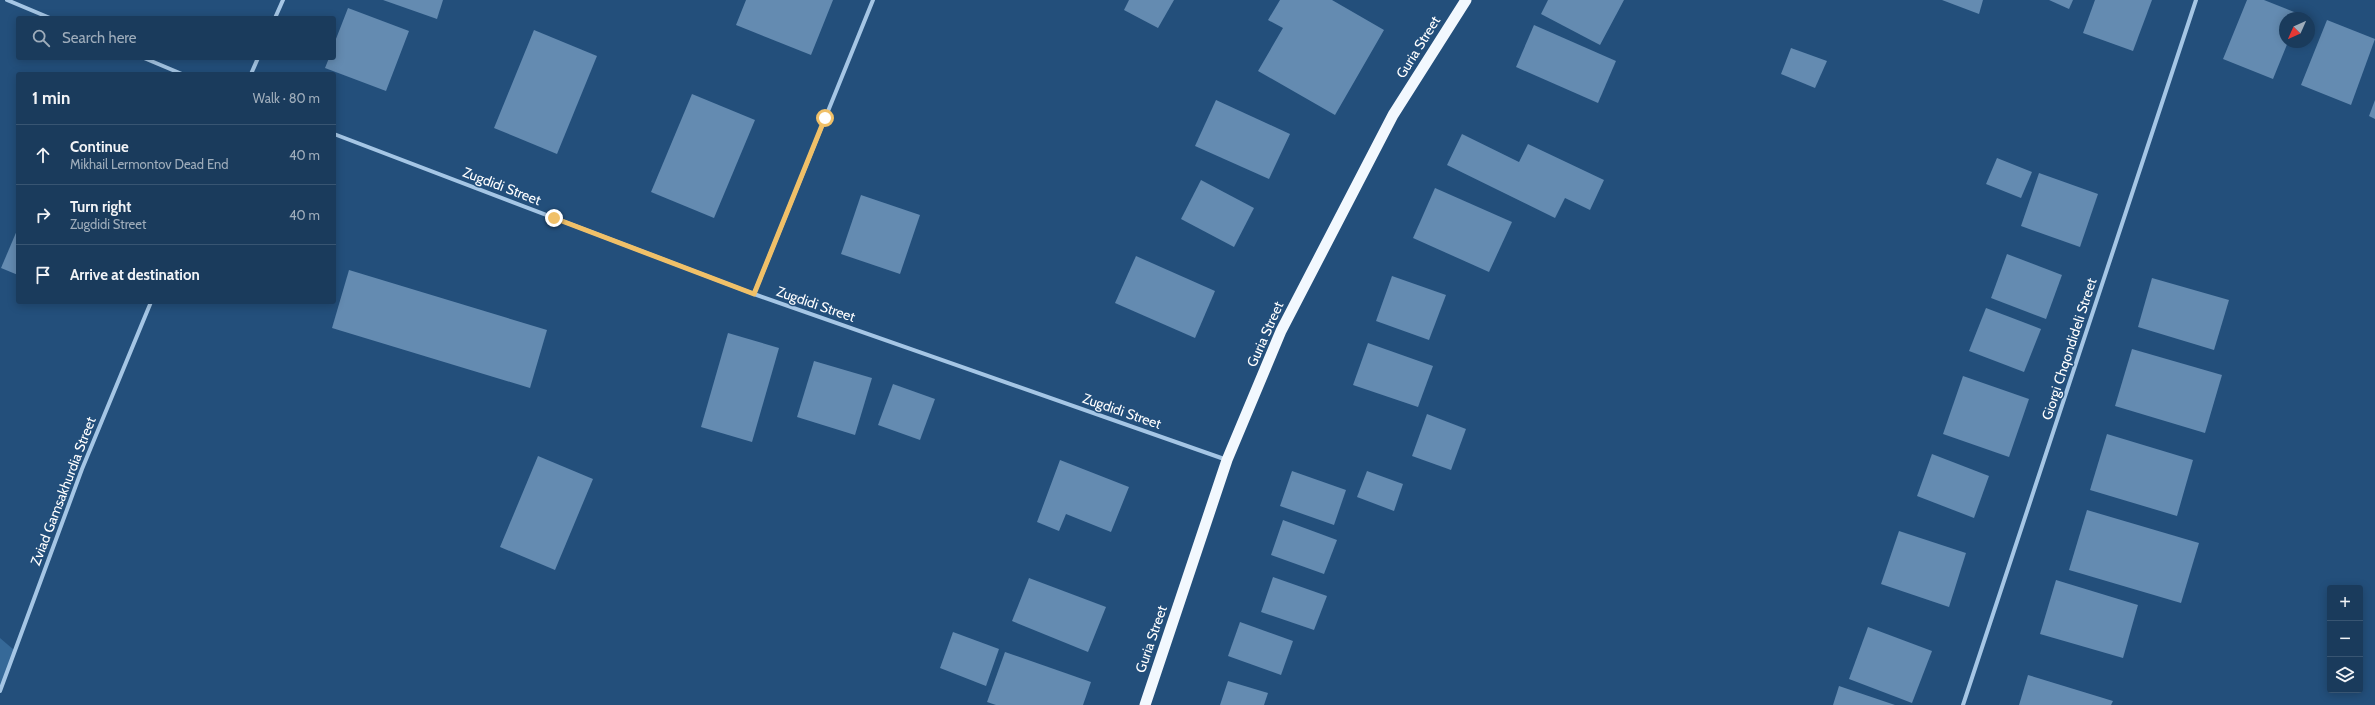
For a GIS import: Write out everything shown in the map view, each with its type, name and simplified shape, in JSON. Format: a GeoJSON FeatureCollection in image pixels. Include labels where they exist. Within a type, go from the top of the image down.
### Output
{"type":"FeatureCollection","features":[{"type":"Feature","properties":{"kind":"highway","name":"Guria Street"},"geometry":{"type":"LineString","coordinates":[[1145,705],[1227,460],[1288,317],[1393,115],[1466,0]]}},
{"type":"Feature","properties":{"kind":"street"},"geometry":{"type":"LineString","coordinates":[[7,0],[45,16]]}},
{"type":"Feature","properties":{"kind":"street"},"geometry":{"type":"LineString","coordinates":[[276,16],[283,0]]}},
{"type":"Feature","properties":{"kind":"street"},"geometry":{"type":"LineString","coordinates":[[754,294],[873,0]]}},
{"type":"Feature","properties":{"kind":"street","name":"Giorgi Chqondideli Street"},"geometry":{"type":"LineString","coordinates":[[1963,705],[2196,0]]}},
{"type":"Feature","properties":{"kind":"street"},"geometry":{"type":"LineString","coordinates":[[149,60],[177,72]]}},
{"type":"Feature","properties":{"kind":"street"},"geometry":{"type":"LineString","coordinates":[[252,72],[257,60]]}},
{"type":"Feature","properties":{"kind":"street","name":"Zugdidi Street"},"geometry":{"type":"LineString","coordinates":[[336,135],[754,294],[1227,460]]}},
{"type":"Feature","properties":{"kind":"street","name":"Zviad Gamsakhurdia Street"},"geometry":{"type":"LineString","coordinates":[[0,691],[82,469],[150,304]]}},
{"type":"Feature","properties":{"kind":"shaded area"},"geometry":{"type":"Polygon","coordinates":[[[0,638],[14,650],[0,691],[0,638]]]}},
{"type":"Feature","properties":{"kind":"building"},"geometry":{"type":"Polygon","coordinates":[[[383,0],[443,0],[437,19],[383,0]]]}},
{"type":"Feature","properties":{"kind":"building"},"geometry":{"type":"Polygon","coordinates":[[[746,0],[833,0],[811,55],[736,25],[746,0]]]}},
{"type":"Feature","properties":{"kind":"building"},"geometry":{"type":"Polygon","coordinates":[[[1129,0],[1174,0],[1158,28],[1124,10],[1129,0]]]}},
{"type":"Feature","properties":{"kind":"building"},"geometry":{"type":"Polygon","coordinates":[[[1280,0],[1332,0],[1384,30],[1335,115],[1258,71],[1283,28],[1268,20],[1280,0]]]}},
{"type":"Feature","properties":{"kind":"building"},"geometry":{"type":"Polygon","coordinates":[[[1548,0],[1624,0],[1600,45],[1541,14],[1548,0]]]}},
{"type":"Feature","properties":{"kind":"building"},"geometry":{"type":"Polygon","coordinates":[[[1942,0],[1983,0],[1979,14],[1942,0]]]}},
{"type":"Feature","properties":{"kind":"building"},"geometry":{"type":"Polygon","coordinates":[[[2049,0],[2073,0],[2069,9],[2049,0]]]}},
{"type":"Feature","properties":{"kind":"building"},"geometry":{"type":"Polygon","coordinates":[[[2095,0],[2152,0],[2133,51],[2083,33],[2095,0]]]}},
{"type":"Feature","properties":{"kind":"building"},"geometry":{"type":"Polygon","coordinates":[[[2247,0],[2264,0],[2294,12],[2279,12],[2279,48],[2286,48],[2273,79],[2223,59],[2247,0]]]}},
{"type":"Feature","properties":{"kind":"building"},"geometry":{"type":"Polygon","coordinates":[[[348,8],[409,31],[386,91],[325,68],[328,60],[336,60],[336,39],[348,8]]]}},
{"type":"Feature","properties":{"kind":"building"},"geometry":{"type":"Polygon","coordinates":[[[2327,20],[2375,39],[2351,105],[2301,85],[2327,20]]]}},
{"type":"Feature","properties":{"kind":"building"},"geometry":{"type":"Polygon","coordinates":[[[1534,25],[1616,61],[1598,103],[1516,67],[1534,25]]]}},
{"type":"Feature","properties":{"kind":"building"},"geometry":{"type":"Polygon","coordinates":[[[534,30],[597,56],[557,154],[494,128],[534,30]]]}},
{"type":"Feature","properties":{"kind":"building"},"geometry":{"type":"Polygon","coordinates":[[[1791,48],[1827,61],[1815,88],[1781,74],[1791,48]]]}},
{"type":"Feature","properties":{"kind":"building"},"geometry":{"type":"Polygon","coordinates":[[[692,94],[755,120],[714,218],[651,192],[692,94]]]}},
{"type":"Feature","properties":{"kind":"building"},"geometry":{"type":"Polygon","coordinates":[[[1216,100],[1290,134],[1269,179],[1195,146],[1216,100]]]}},
{"type":"Feature","properties":{"kind":"building"},"geometry":{"type":"Polygon","coordinates":[[[2375,100],[2375,119],[2369,116],[2375,100]]]}},
{"type":"Feature","properties":{"kind":"building"},"geometry":{"type":"Polygon","coordinates":[[[1462,134],[1519,162],[1528,144],[1604,180],[1590,210],[1565,198],[1555,218],[1447,165],[1462,134]]]}},
{"type":"Feature","properties":{"kind":"building"},"geometry":{"type":"Polygon","coordinates":[[[1997,158],[2032,172],[2021,198],[1986,184],[1997,158]]]}},
{"type":"Feature","properties":{"kind":"building"},"geometry":{"type":"Polygon","coordinates":[[[2039,173],[2098,194],[2080,247],[2021,226],[2039,173]]]}},
{"type":"Feature","properties":{"kind":"building"},"geometry":{"type":"Polygon","coordinates":[[[1201,180],[1254,208],[1234,247],[1181,219],[1201,180]]]}},
{"type":"Feature","properties":{"kind":"building"},"geometry":{"type":"Polygon","coordinates":[[[1435,188],[1512,222],[1489,272],[1413,238],[1435,188]]]}},
{"type":"Feature","properties":{"kind":"building"},"geometry":{"type":"Polygon","coordinates":[[[861,195],[920,215],[900,274],[841,254],[861,195]]]}},
{"type":"Feature","properties":{"kind":"building"},"geometry":{"type":"Polygon","coordinates":[[[16,233],[16,274],[1,268],[16,233]]]}},
{"type":"Feature","properties":{"kind":"building"},"geometry":{"type":"Polygon","coordinates":[[[2007,254],[2062,275],[2046,319],[1991,298],[2007,254]]]}},
{"type":"Feature","properties":{"kind":"building"},"geometry":{"type":"Polygon","coordinates":[[[1136,256],[1215,291],[1195,338],[1115,303],[1136,256]]]}},
{"type":"Feature","properties":{"kind":"building"},"geometry":{"type":"Polygon","coordinates":[[[349,270],[547,330],[530,388],[332,328],[349,270]]]}},
{"type":"Feature","properties":{"kind":"building"},"geometry":{"type":"Polygon","coordinates":[[[1392,276],[1446,295],[1429,340],[1376,321],[1392,276]]]}},
{"type":"Feature","properties":{"kind":"building"},"geometry":{"type":"Polygon","coordinates":[[[2152,278],[2229,300],[2214,350],[2138,327],[2152,278]]]}},
{"type":"Feature","properties":{"kind":"building"},"geometry":{"type":"Polygon","coordinates":[[[1986,308],[2041,329],[2024,372],[1969,351],[1986,308]]]}},
{"type":"Feature","properties":{"kind":"building"},"geometry":{"type":"Polygon","coordinates":[[[728,333],[779,348],[752,442],[701,427],[728,333]]]}},
{"type":"Feature","properties":{"kind":"building"},"geometry":{"type":"Polygon","coordinates":[[[1368,343],[1433,366],[1418,407],[1353,385],[1368,343]]]}},
{"type":"Feature","properties":{"kind":"building"},"geometry":{"type":"Polygon","coordinates":[[[2132,349],[2222,375],[2205,433],[2115,406],[2132,349]]]}},
{"type":"Feature","properties":{"kind":"building"},"geometry":{"type":"Polygon","coordinates":[[[814,361],[872,378],[855,435],[797,417],[814,361]]]}},
{"type":"Feature","properties":{"kind":"building"},"geometry":{"type":"Polygon","coordinates":[[[1963,376],[2029,399],[2009,457],[1943,434],[1963,376]]]}},
{"type":"Feature","properties":{"kind":"building"},"geometry":{"type":"Polygon","coordinates":[[[893,384],[935,399],[920,440],[878,425],[893,384]]]}},
{"type":"Feature","properties":{"kind":"building"},"geometry":{"type":"Polygon","coordinates":[[[1427,414],[1466,429],[1451,470],[1412,456],[1427,414]]]}},
{"type":"Feature","properties":{"kind":"building"},"geometry":{"type":"Polygon","coordinates":[[[2107,434],[2193,460],[2177,516],[2090,490],[2107,434]]]}},
{"type":"Feature","properties":{"kind":"building"},"geometry":{"type":"Polygon","coordinates":[[[1932,454],[1989,476],[1974,518],[1917,496],[1932,454]]]}},
{"type":"Feature","properties":{"kind":"building"},"geometry":{"type":"Polygon","coordinates":[[[538,456],[593,479],[555,570],[500,547],[538,456]]]}},
{"type":"Feature","properties":{"kind":"building"},"geometry":{"type":"Polygon","coordinates":[[[1060,460],[1129,487],[1111,532],[1066,514],[1059,531],[1037,522],[1060,460]]]}},
{"type":"Feature","properties":{"kind":"building"},"geometry":{"type":"Polygon","coordinates":[[[1292,471],[1346,490],[1334,525],[1280,506],[1292,471]]]}},
{"type":"Feature","properties":{"kind":"building"},"geometry":{"type":"Polygon","coordinates":[[[1367,471],[1403,484],[1394,511],[1357,497],[1367,471]]]}},
{"type":"Feature","properties":{"kind":"building"},"geometry":{"type":"Polygon","coordinates":[[[2087,510],[2199,543],[2181,603],[2069,570],[2087,510]]]}},
{"type":"Feature","properties":{"kind":"building"},"geometry":{"type":"Polygon","coordinates":[[[1283,520],[1337,540],[1324,574],[1271,555],[1283,520]]]}},
{"type":"Feature","properties":{"kind":"building"},"geometry":{"type":"Polygon","coordinates":[[[1899,531],[1966,553],[1949,607],[1881,584],[1899,531]]]}},
{"type":"Feature","properties":{"kind":"building"},"geometry":{"type":"Polygon","coordinates":[[[1273,577],[1327,596],[1314,630],[1261,612],[1273,577]]]}},
{"type":"Feature","properties":{"kind":"building"},"geometry":{"type":"Polygon","coordinates":[[[1029,578],[1106,607],[1088,652],[1012,621],[1029,578]]]}},
{"type":"Feature","properties":{"kind":"building"},"geometry":{"type":"Polygon","coordinates":[[[2056,580],[2138,605],[2123,658],[2040,634],[2056,580]]]}},
{"type":"Feature","properties":{"kind":"building"},"geometry":{"type":"Polygon","coordinates":[[[1240,622],[1293,641],[1281,675],[1228,656],[1240,622]]]}},
{"type":"Feature","properties":{"kind":"building"},"geometry":{"type":"Polygon","coordinates":[[[1868,627],[1932,651],[1912,703],[1849,679],[1868,627]]]}},
{"type":"Feature","properties":{"kind":"building"},"geometry":{"type":"Polygon","coordinates":[[[953,632],[999,649],[986,686],[940,668],[953,632]]]}},
{"type":"Feature","properties":{"kind":"building"},"geometry":{"type":"Polygon","coordinates":[[[1005,652],[1091,682],[1083,705],[996,705],[987,702],[1005,652]]]}},
{"type":"Feature","properties":{"kind":"building"},"geometry":{"type":"Polygon","coordinates":[[[2028,675],[2113,701],[2111,705],[2019,705],[2028,675]]]}},
{"type":"Feature","properties":{"kind":"building"},"geometry":{"type":"Polygon","coordinates":[[[1228,681],[1268,693],[1264,705],[1220,705],[1228,681]]]}},
{"type":"Feature","properties":{"kind":"building"},"geometry":{"type":"Polygon","coordinates":[[[1839,686],[1895,705],[1833,705],[1839,686]]]}},
{"type":"Feature","properties":{"kind":"route"},"geometry":{"type":"LineString","coordinates":[[554,218],[754,294],[825,118]]}}]}
